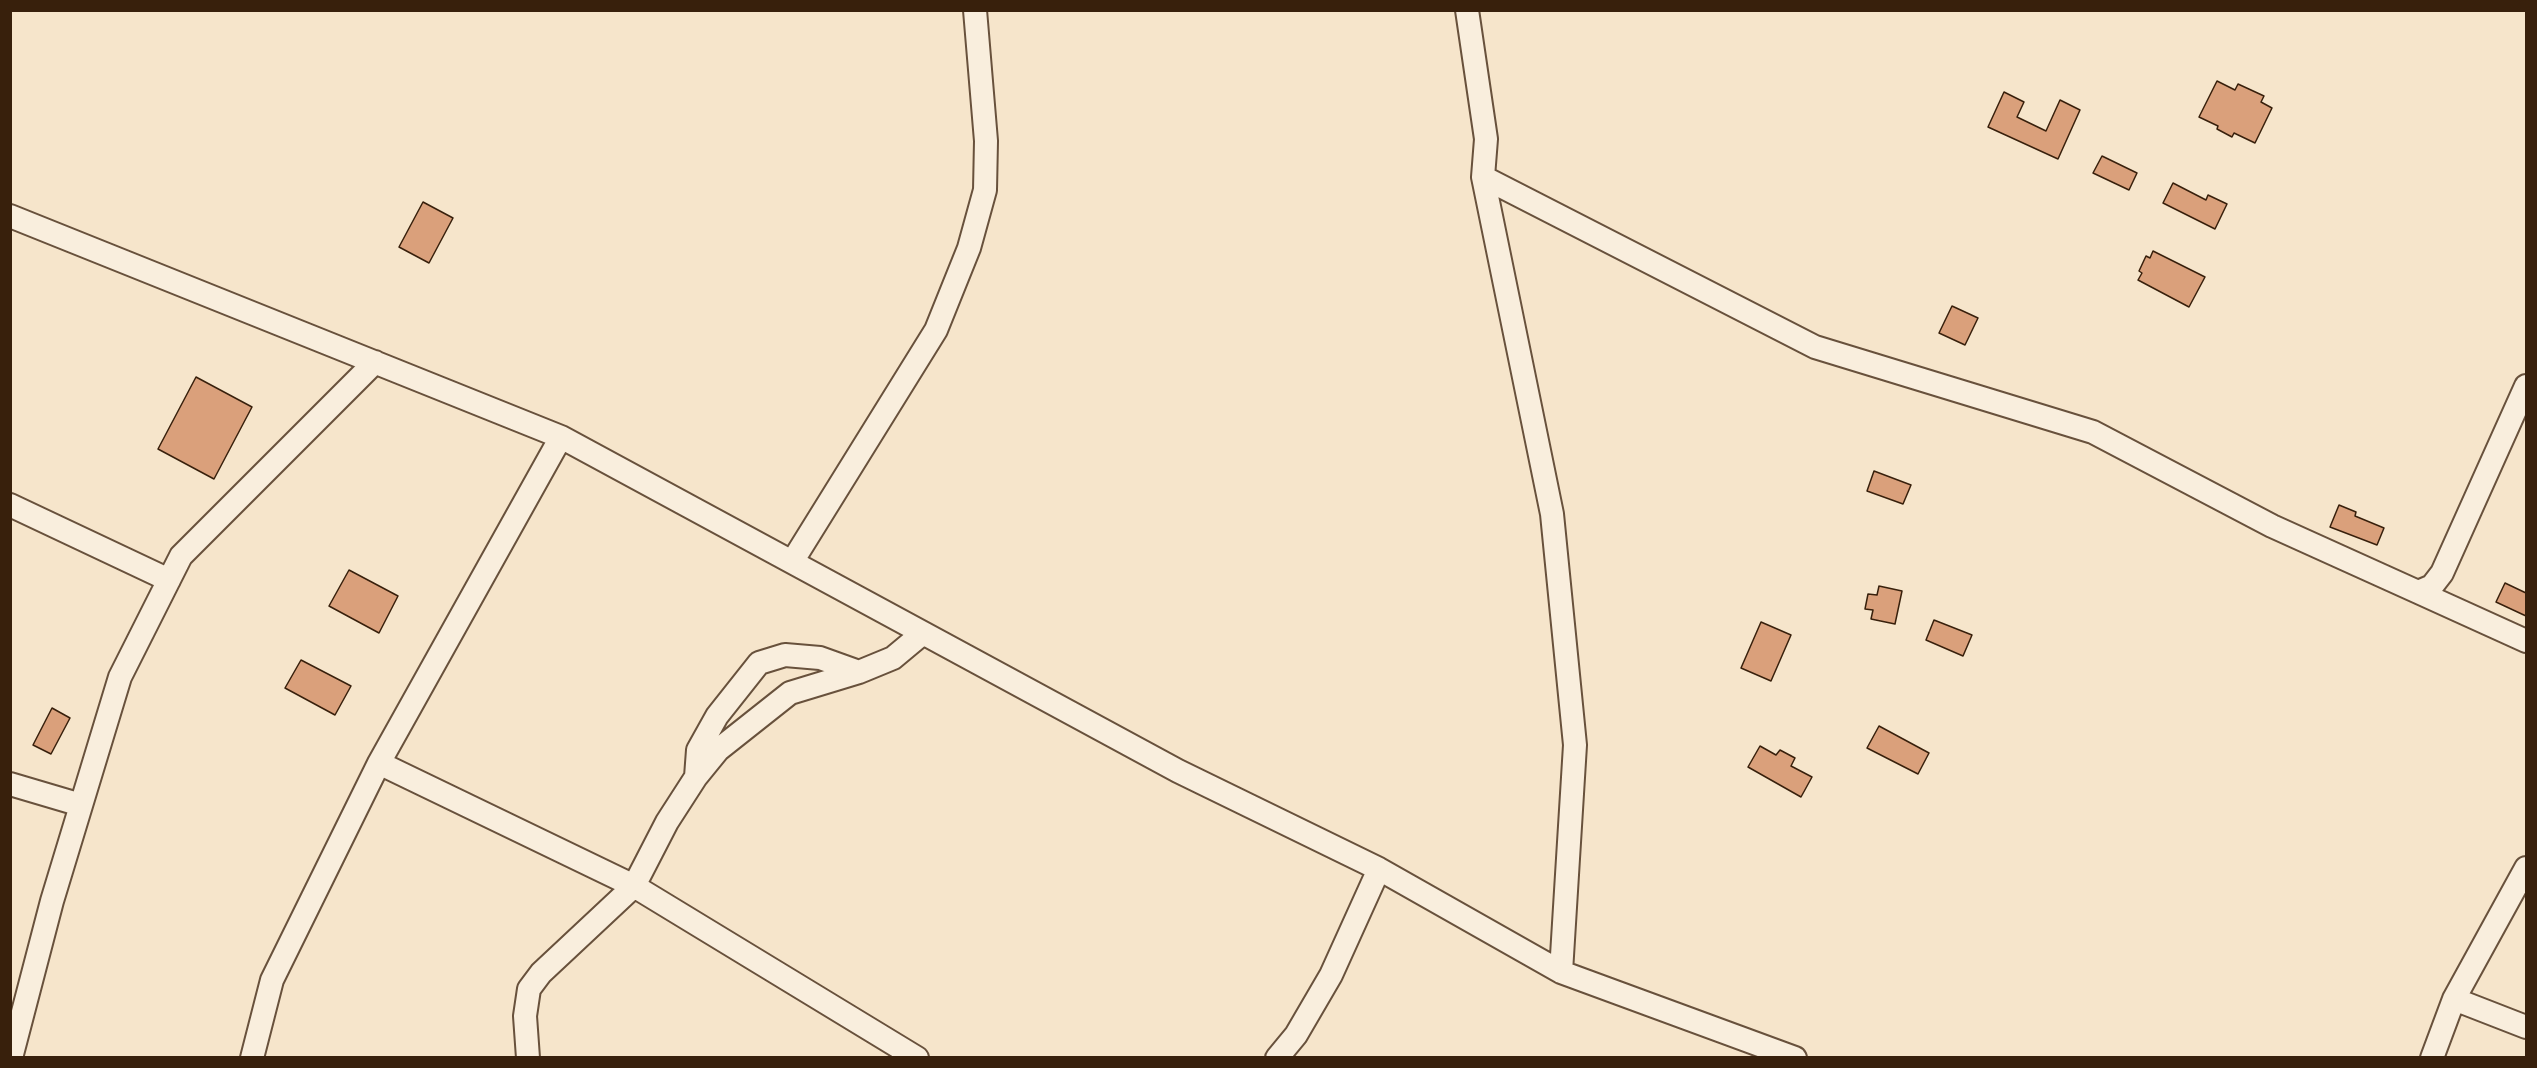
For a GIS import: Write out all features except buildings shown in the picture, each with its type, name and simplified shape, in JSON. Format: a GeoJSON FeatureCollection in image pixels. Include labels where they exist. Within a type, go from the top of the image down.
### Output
{"type":"FeatureCollection","features":[{"type":"Feature","properties":{"kind":"street"},"geometry":{"type":"LineString","coordinates":[[792,562],[936,330],[969,248],[985,190],[986,141],[975,10]]}},
{"type":"Feature","properties":{"kind":"street"},"geometry":{"type":"LineString","coordinates":[[1467,10],[1486,140],[1483,177],[1552,514],[1575,745],[1561,972]]}},
{"type":"Feature","properties":{"kind":"street"},"geometry":{"type":"LineString","coordinates":[[1483,177],[1815,347],[2092,432],[2272,526],[2526,641]]}},
{"type":"Feature","properties":{"kind":"street"},"geometry":{"type":"LineString","coordinates":[[10,216],[561,437],[1178,771],[1379,869],[1561,972],[1795,1058]]}},
{"type":"Feature","properties":{"kind":"street"},"geometry":{"type":"LineString","coordinates":[[11,1058],[52,901],[120,677],[169,580],[182,556],[375,362]]}},
{"type":"Feature","properties":{"kind":"street"},"geometry":{"type":"LineString","coordinates":[[2418,592],[2432,586],[2442,573],[2526,386]]}},
{"type":"Feature","properties":{"kind":"street"},"geometry":{"type":"LineString","coordinates":[[252,1058],[272,980],[379,763],[561,437]]}},
{"type":"Feature","properties":{"kind":"street"},"geometry":{"type":"LineString","coordinates":[[10,505],[169,580]]}},
{"type":"Feature","properties":{"kind":"street"},"geometry":{"type":"LineString","coordinates":[[528,1058],[525,1016],[529,989],[540,973],[634,885],[666,822],[696,777],[718,750],[790,693],[859,672],[893,658],[923,633]]}},
{"type":"Feature","properties":{"kind":"street"},"geometry":{"type":"LineString","coordinates":[[696,777],[698,750],[717,716],[759,663],[785,655],[820,658],[859,672]]}},
{"type":"Feature","properties":{"kind":"street"},"geometry":{"type":"LineString","coordinates":[[379,763],[634,885],[917,1058]]}},
{"type":"Feature","properties":{"kind":"street"},"geometry":{"type":"LineString","coordinates":[[10,784],[81,806]]}},
{"type":"Feature","properties":{"kind":"street"},"geometry":{"type":"LineString","coordinates":[[2432,1058],[2454,999],[2526,868]]}},
{"type":"Feature","properties":{"kind":"street"},"geometry":{"type":"LineString","coordinates":[[1277,1058],[1296,1035],[1330,975],[1379,869]]}},
{"type":"Feature","properties":{"kind":"street"},"geometry":{"type":"LineString","coordinates":[[2454,999],[2526,1027]]}}]}
